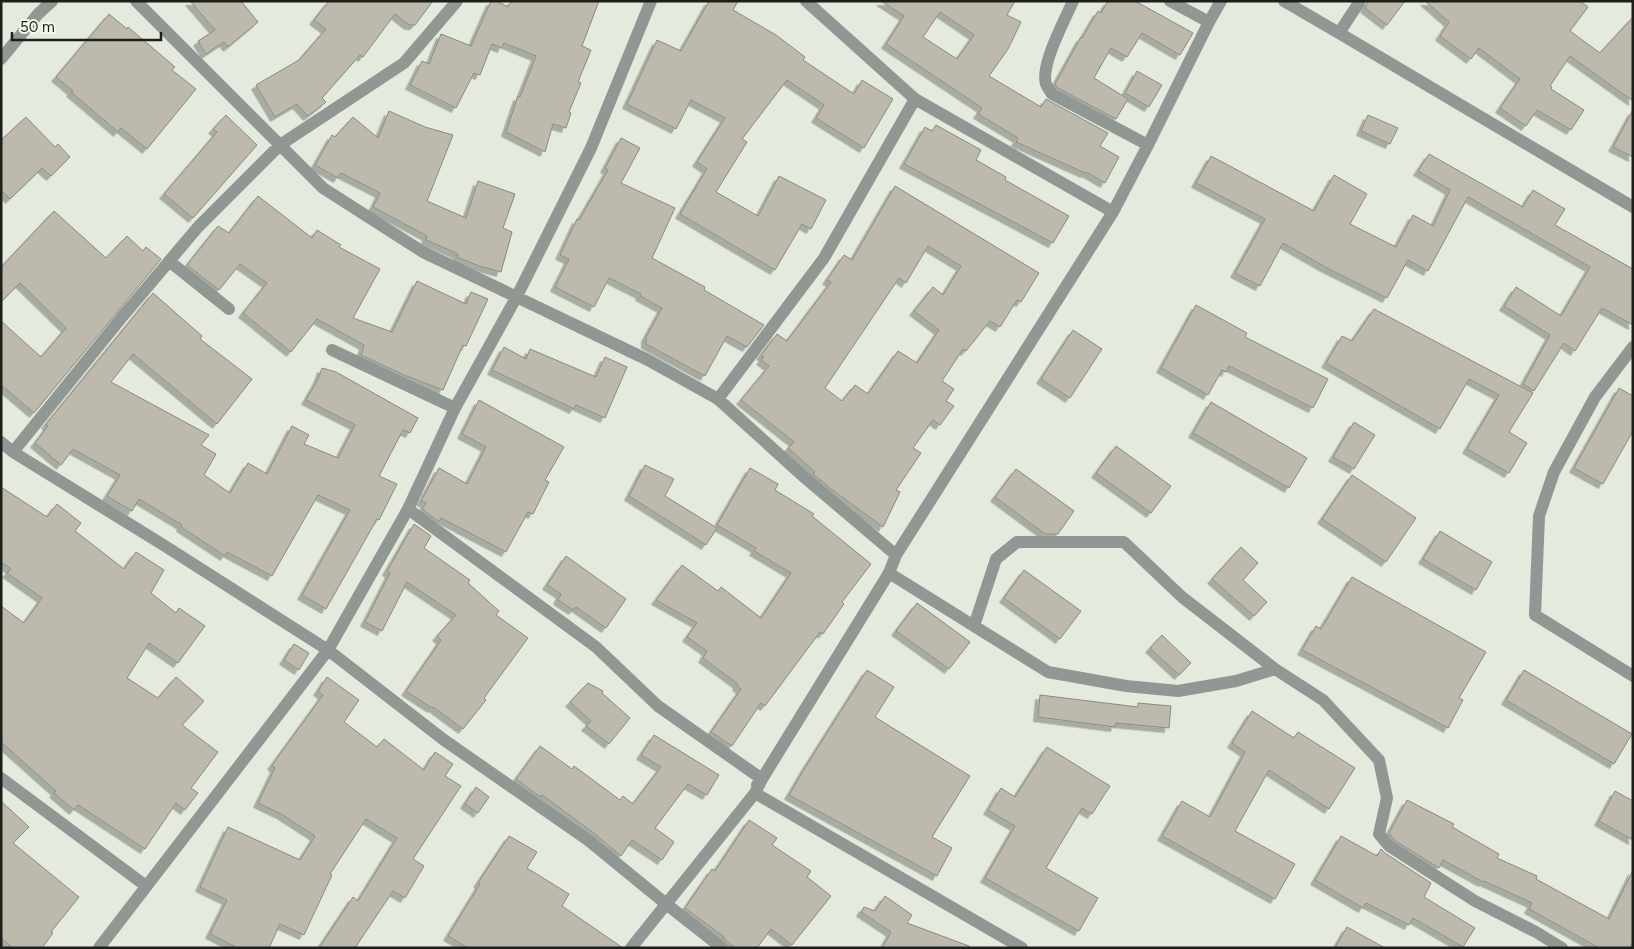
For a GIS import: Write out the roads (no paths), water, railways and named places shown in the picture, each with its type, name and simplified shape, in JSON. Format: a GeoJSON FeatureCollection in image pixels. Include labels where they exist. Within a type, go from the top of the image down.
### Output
{"type":"FeatureCollection","features":[{"type":"Feature","properties":{"kind":"street"},"geometry":{"type":"LineString","coordinates":[[1,59],[38,14],[52,1]]}},
{"type":"Feature","properties":{"kind":"street"},"geometry":{"type":"LineString","coordinates":[[136,1],[323,188],[423,252],[648,360],[718,399],[804,477],[896,555]]}},
{"type":"Feature","properties":{"kind":"street"},"geometry":{"type":"LineString","coordinates":[[13,452],[122,317],[198,227],[280,145],[404,63],[457,1]]}},
{"type":"Feature","properties":{"kind":"street"},"geometry":{"type":"LineString","coordinates":[[98,948],[328,650],[408,509],[455,408],[517,296],[591,148],[651,1]]}},
{"type":"Feature","properties":{"kind":"street"},"geometry":{"type":"LineString","coordinates":[[806,1],[915,99],[1113,212]]}},
{"type":"Feature","properties":{"kind":"street"},"geometry":{"type":"LineString","coordinates":[[1073,1],[1048,57],[1046,84],[1052,94],[1148,145]]}},
{"type":"Feature","properties":{"kind":"street"},"geometry":{"type":"LineString","coordinates":[[1170,1],[1209,22]]}},
{"type":"Feature","properties":{"kind":"street"},"geometry":{"type":"LineString","coordinates":[[665,904],[755,793],[889,573],[896,555],[1113,212],[1221,1]]}},
{"type":"Feature","properties":{"kind":"street"},"geometry":{"type":"LineString","coordinates":[[1284,1],[1633,207]]}},
{"type":"Feature","properties":{"kind":"street"},"geometry":{"type":"LineString","coordinates":[[1339,32],[1360,1]]}},
{"type":"Feature","properties":{"kind":"street"},"geometry":{"type":"LineString","coordinates":[[718,399],[824,258],[915,99]]}},
{"type":"Feature","properties":{"kind":"street"},"geometry":{"type":"LineString","coordinates":[[169,260],[229,309]]}},
{"type":"Feature","properties":{"kind":"street"},"geometry":{"type":"LineString","coordinates":[[1633,347],[1595,397],[1554,472],[1539,516],[1535,615],[1633,676]]}},
{"type":"Feature","properties":{"kind":"street"},"geometry":{"type":"LineString","coordinates":[[332,350],[455,408]]}},
{"type":"Feature","properties":{"kind":"street"},"geometry":{"type":"LineString","coordinates":[[1,442],[13,452],[328,650],[444,740],[588,840],[665,904],[722,948]]}},
{"type":"Feature","properties":{"kind":"street"},"geometry":{"type":"LineString","coordinates":[[408,509],[596,646],[658,706],[762,779]]}},
{"type":"Feature","properties":{"kind":"street"},"geometry":{"type":"LineString","coordinates":[[974,626],[996,559],[1017,542],[1124,542],[1182,597],[1275,669],[1323,700],[1378,760],[1387,798],[1378,834],[1389,846],[1475,901],[1536,932],[1562,948]]}},
{"type":"Feature","properties":{"kind":"street"},"geometry":{"type":"LineString","coordinates":[[889,573],[1048,672],[1126,686],[1178,691],[1236,681],[1275,669]]}},
{"type":"Feature","properties":{"kind":"street"},"geometry":{"type":"LineString","coordinates":[[1,778],[146,886]]}},
{"type":"Feature","properties":{"kind":"street"},"geometry":{"type":"LineString","coordinates":[[631,948],[762,779]]}},
{"type":"Feature","properties":{"kind":"street"},"geometry":{"type":"LineString","coordinates":[[755,793],[1022,948]]}}]}
